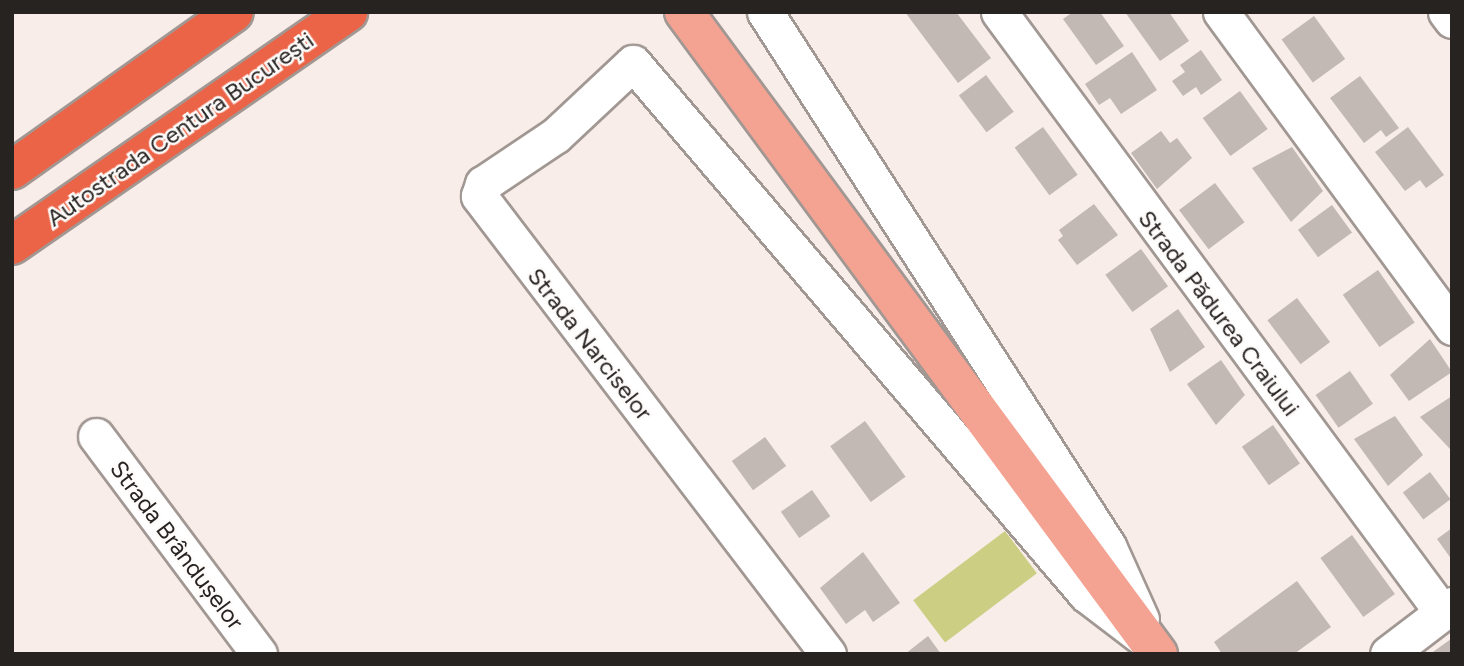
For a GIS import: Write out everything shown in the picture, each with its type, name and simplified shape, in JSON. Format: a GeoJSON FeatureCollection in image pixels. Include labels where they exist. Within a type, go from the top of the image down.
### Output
{"type":"FeatureCollection","features":[{"type":"Feature","properties":{"kind":"highway"},"geometry":{"type":"LineString","coordinates":[[12,170],[234,12]]}},
{"type":"Feature","properties":{"kind":"highway","name":"Autostrada Centura București"},"geometry":{"type":"LineString","coordinates":[[12,246],[348,12]]}},
{"type":"Feature","properties":{"kind":"main road"},"geometry":{"type":"LineString","coordinates":[[684,12],[1152,647]]}},
{"type":"Feature","properties":{"kind":"street"},"geometry":{"type":"LineString","coordinates":[[765,12],[1108,546],[1133,592],[1152,647]]}},
{"type":"Feature","properties":{"kind":"street","name":"Strada Pădurea Craiului"},"geometry":{"type":"LineString","coordinates":[[999,12],[1447,608],[1388,654]]}},
{"type":"Feature","properties":{"kind":"street"},"geometry":{"type":"LineString","coordinates":[[1221,12],[1452,327]]}},
{"type":"Feature","properties":{"kind":"street"},"geometry":{"type":"LineString","coordinates":[[1446,12],[1452,20]]}},
{"type":"Feature","properties":{"kind":"street","name":"Strada Narciselor"},"geometry":{"type":"LineString","coordinates":[[828,654],[479,196],[483,184],[556,135],[632,64],[1086,594],[1108,617],[1152,647]]}},
{"type":"Feature","properties":{"kind":"street","name":"Strada Brândușelor"},"geometry":{"type":"LineString","coordinates":[[96,436],[259,654]]}},
{"type":"Feature","properties":{"kind":"green space"},"geometry":{"type":"Polygon","coordinates":[[[1005,531],[1037,573],[945,643],[913,600],[1005,531]]]}},
{"type":"Feature","properties":{"kind":"building"},"geometry":{"type":"Polygon","coordinates":[[[905,12],[956,12],[991,58],[958,83],[905,12]]]}},
{"type":"Feature","properties":{"kind":"building"},"geometry":{"type":"Polygon","coordinates":[[[1073,12],[1100,12],[1124,46],[1096,65],[1063,19],[1073,12]]]}},
{"type":"Feature","properties":{"kind":"building"},"geometry":{"type":"Polygon","coordinates":[[[1125,12],[1169,12],[1189,41],[1160,61],[1125,12]]]}},
{"type":"Feature","properties":{"kind":"building"},"geometry":{"type":"Polygon","coordinates":[[[1314,16],[1345,59],[1313,82],[1282,40],[1314,16]]]}},
{"type":"Feature","properties":{"kind":"building"},"geometry":{"type":"Polygon","coordinates":[[[1201,50],[1222,80],[1201,95],[1196,87],[1183,96],[1172,81],[1185,72],[1180,65],[1201,50]]]}},
{"type":"Feature","properties":{"kind":"building"},"geometry":{"type":"Polygon","coordinates":[[[1132,52],[1157,90],[1121,114],[1110,98],[1099,105],[1085,84],[1132,52]]]}},
{"type":"Feature","properties":{"kind":"building"},"geometry":{"type":"Polygon","coordinates":[[[986,75],[1014,112],[987,132],[959,95],[986,75]]]}},
{"type":"Feature","properties":{"kind":"building"},"geometry":{"type":"Polygon","coordinates":[[[1360,76],[1399,128],[1386,137],[1381,130],[1364,143],[1330,98],[1360,76]]]}},
{"type":"Feature","properties":{"kind":"building"},"geometry":{"type":"Polygon","coordinates":[[[1240,91],[1268,129],[1230,156],[1203,118],[1240,91]]]}},
{"type":"Feature","properties":{"kind":"building"},"geometry":{"type":"Polygon","coordinates":[[[1043,127],[1078,175],[1049,195],[1015,148],[1043,127]]]}},
{"type":"Feature","properties":{"kind":"building"},"geometry":{"type":"Polygon","coordinates":[[[1408,127],[1444,175],[1426,188],[1420,180],[1405,191],[1375,152],[1408,127]]]}},
{"type":"Feature","properties":{"kind":"building"},"geometry":{"type":"Polygon","coordinates":[[[1161,131],[1170,143],[1177,138],[1192,158],[1157,189],[1131,153],[1161,131]]]}},
{"type":"Feature","properties":{"kind":"building"},"geometry":{"type":"Polygon","coordinates":[[[1292,147],[1323,191],[1291,222],[1252,168],[1292,147]]]}},
{"type":"Feature","properties":{"kind":"building"},"geometry":{"type":"Polygon","coordinates":[[[1215,183],[1244,222],[1209,249],[1179,210],[1215,183]]]}},
{"type":"Feature","properties":{"kind":"building"},"geometry":{"type":"Polygon","coordinates":[[[1094,204],[1118,235],[1077,265],[1058,240],[1063,236],[1059,230],[1094,204]]]}},
{"type":"Feature","properties":{"kind":"building"},"geometry":{"type":"Polygon","coordinates":[[[1332,205],[1352,233],[1318,257],[1298,230],[1332,205]]]}},
{"type":"Feature","properties":{"kind":"building"},"geometry":{"type":"Polygon","coordinates":[[[1141,249],[1168,286],[1132,312],[1105,275],[1141,249]]]}},
{"type":"Feature","properties":{"kind":"building"},"geometry":{"type":"Polygon","coordinates":[[[1378,270],[1415,322],[1379,347],[1343,295],[1378,270]]]}},
{"type":"Feature","properties":{"kind":"building"},"geometry":{"type":"Polygon","coordinates":[[[1297,298],[1330,342],[1301,364],[1267,320],[1297,298]]]}},
{"type":"Feature","properties":{"kind":"building"},"geometry":{"type":"Polygon","coordinates":[[[1178,309],[1205,347],[1170,372],[1150,329],[1178,309]]]}},
{"type":"Feature","properties":{"kind":"building"},"geometry":{"type":"Polygon","coordinates":[[[1430,339],[1452,372],[1409,401],[1390,375],[1430,339]]]}},
{"type":"Feature","properties":{"kind":"building"},"geometry":{"type":"Polygon","coordinates":[[[1221,360],[1245,395],[1216,425],[1187,384],[1221,360]]]}},
{"type":"Feature","properties":{"kind":"building"},"geometry":{"type":"Polygon","coordinates":[[[1350,371],[1373,404],[1339,428],[1316,395],[1350,371]]]}},
{"type":"Feature","properties":{"kind":"building"},"geometry":{"type":"Polygon","coordinates":[[[1452,396],[1452,448],[1450,449],[1420,417],[1452,396]]]}},
{"type":"Feature","properties":{"kind":"building"},"geometry":{"type":"Polygon","coordinates":[[[1395,416],[1423,455],[1388,486],[1354,439],[1395,416]]]}},
{"type":"Feature","properties":{"kind":"building"},"geometry":{"type":"Polygon","coordinates":[[[865,421],[906,477],[871,502],[830,446],[865,421]]]}},
{"type":"Feature","properties":{"kind":"building"},"geometry":{"type":"Polygon","coordinates":[[[1273,425],[1300,464],[1269,485],[1242,447],[1273,425]]]}},
{"type":"Feature","properties":{"kind":"building"},"geometry":{"type":"Polygon","coordinates":[[[765,437],[786,466],[753,490],[732,461],[765,437]]]}},
{"type":"Feature","properties":{"kind":"building"},"geometry":{"type":"Polygon","coordinates":[[[1430,472],[1450,499],[1423,520],[1403,492],[1430,472]]]}},
{"type":"Feature","properties":{"kind":"building"},"geometry":{"type":"Polygon","coordinates":[[[812,490],[830,516],[799,538],[781,512],[812,490]]]}},
{"type":"Feature","properties":{"kind":"building"},"geometry":{"type":"Polygon","coordinates":[[[1452,528],[1452,560],[1437,539],[1452,528]]]}},
{"type":"Feature","properties":{"kind":"building"},"geometry":{"type":"Polygon","coordinates":[[[1352,535],[1395,594],[1363,617],[1320,558],[1352,535]]]}},
{"type":"Feature","properties":{"kind":"building"},"geometry":{"type":"Polygon","coordinates":[[[863,552],[900,603],[873,622],[865,610],[846,624],[820,588],[863,552]]]}},
{"type":"Feature","properties":{"kind":"building"},"geometry":{"type":"Polygon","coordinates":[[[1297,581],[1331,627],[1294,654],[1222,654],[1214,642],[1297,581]]]}},
{"type":"Feature","properties":{"kind":"building"},"geometry":{"type":"Polygon","coordinates":[[[928,636],[941,654],[905,654],[928,636]]]}},
{"type":"Feature","properties":{"kind":"building"},"geometry":{"type":"Polygon","coordinates":[[[1451,639],[1452,654],[1430,654],[1451,639]]]}}]}
